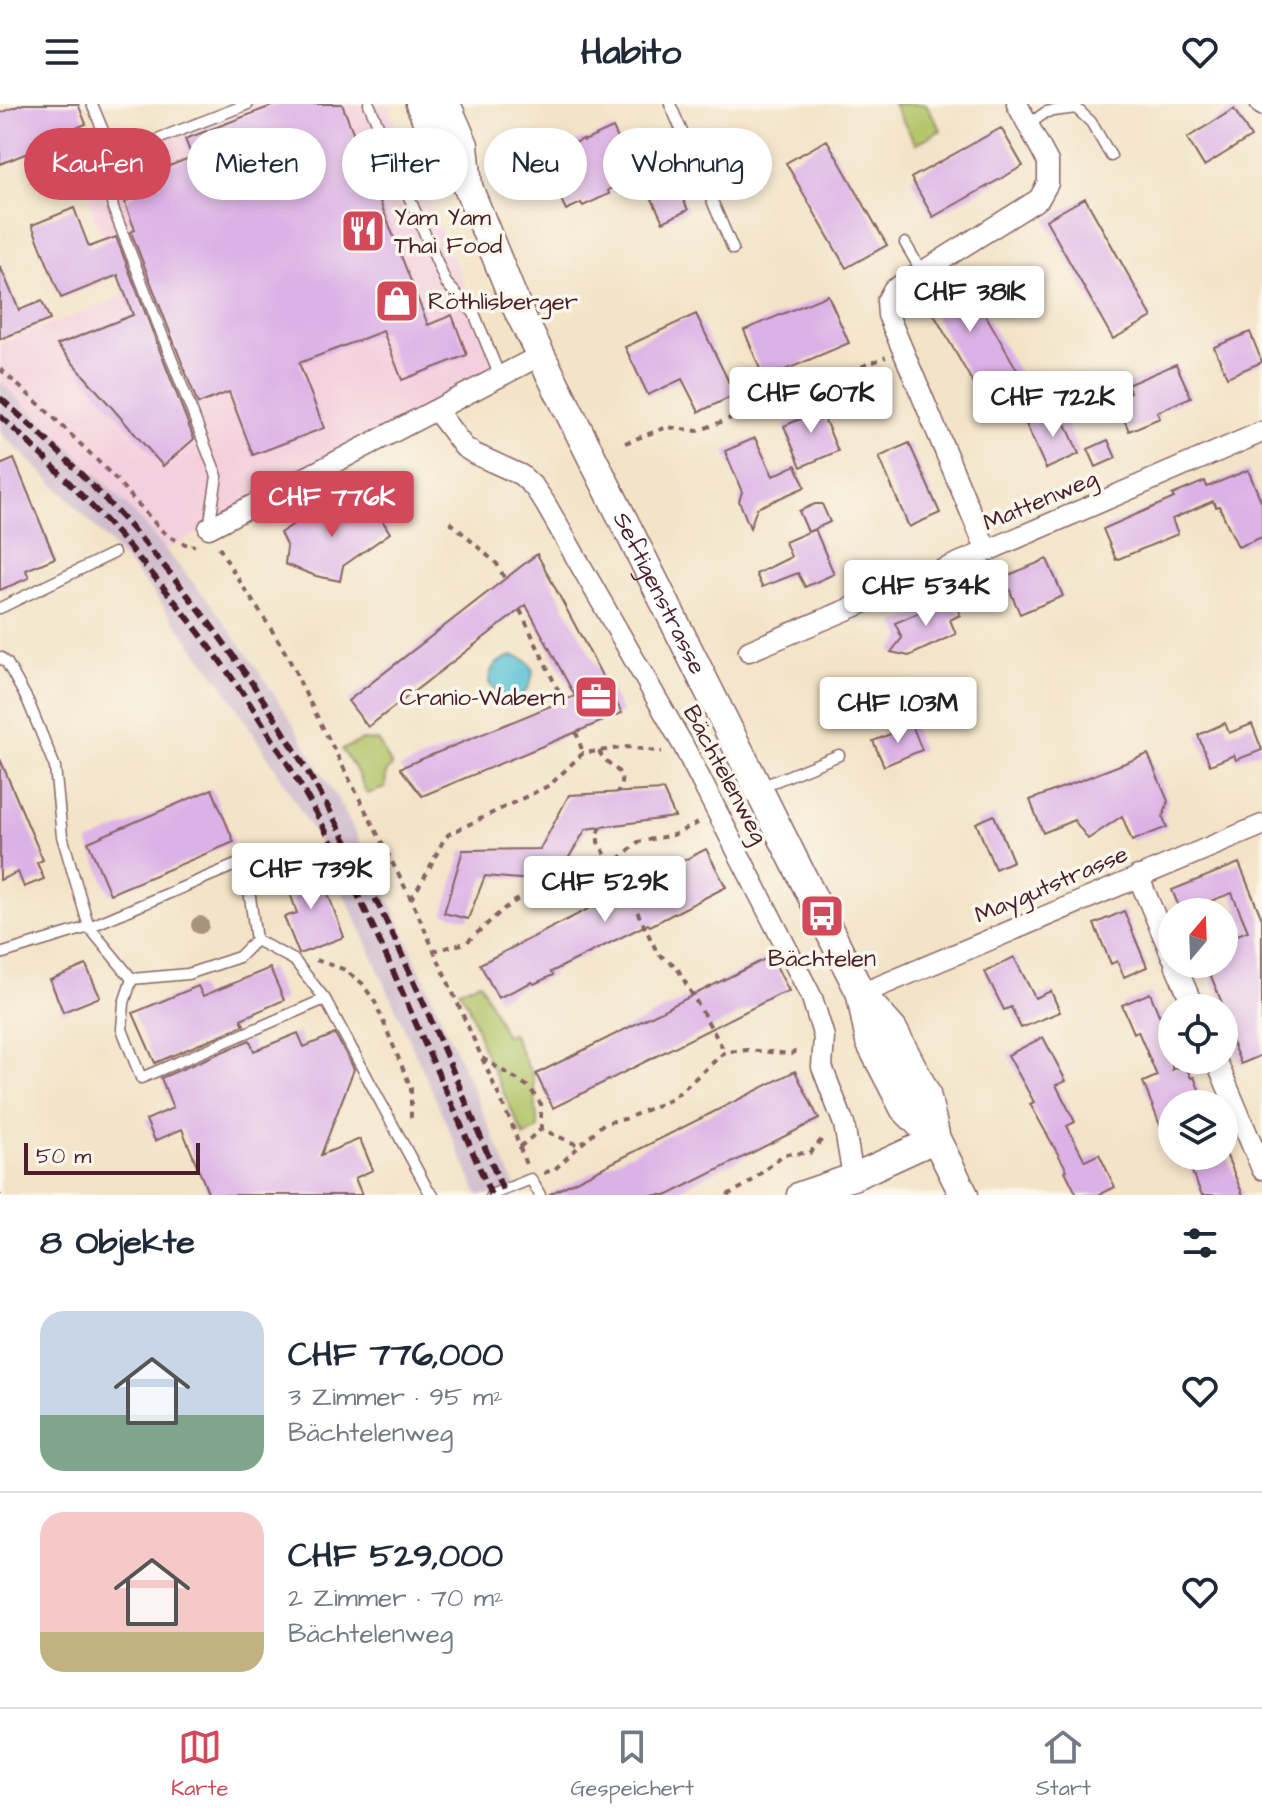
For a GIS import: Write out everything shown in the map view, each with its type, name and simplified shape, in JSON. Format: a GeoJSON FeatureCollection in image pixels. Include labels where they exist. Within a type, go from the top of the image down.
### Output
{"type":"FeatureCollection","features":[{"type":"Feature","properties":{"kind":"main road","name":"Seftigenstrasse"},"geometry":{"type":"LineString","coordinates":[[420,104],[430,128]]}},
{"type":"Feature","properties":{"kind":"main road","name":"Seftigenstrasse"},"geometry":{"type":"LineString","coordinates":[[446,104],[457,128]]}},
{"type":"Feature","properties":{"kind":"main road","name":"Seftigenstrasse"},"geometry":{"type":"LineString","coordinates":[[468,187],[518,310],[861,994],[893,1030],[926,1094],[936,1139],[964,1195]]}},
{"type":"Feature","properties":{"kind":"street"},"geometry":{"type":"LineString","coordinates":[[987,551],[888,315],[887,301],[893,290],[1039,199],[1048,183],[1048,162],[1017,104]]}},
{"type":"Feature","properties":{"kind":"street"},"geometry":{"type":"LineString","coordinates":[[209,528],[541,355]]}},
{"type":"Feature","properties":{"kind":"street","name":"Bächtelenweg"},"geometry":{"type":"LineString","coordinates":[[436,410],[464,447],[521,475],[534,487],[683,745],[812,998],[824,1037],[822,1067],[844,1124],[853,1177]]}},
{"type":"Feature","properties":{"kind":"street","name":"Mattenweg"},"geometry":{"type":"LineString","coordinates":[[749,651],[1260,437]]}},
{"type":"Feature","properties":{"kind":"street","name":"Maygutstrasse"},"geometry":{"type":"LineString","coordinates":[[861,994],[1262,825]]}},
{"type":"Feature","properties":{"kind":"street"},"geometry":{"type":"LineString","coordinates":[[1138,876],[1158,923]]}},
{"type":"Feature","properties":{"kind":"street"},"geometry":{"type":"LineString","coordinates":[[1222,1074],[1262,1169]]}},
{"type":"Feature","properties":{"kind":"street"},"geometry":{"type":"LineString","coordinates":[[800,1195],[853,1177],[936,1139]]}},
{"type":"Feature","properties":{"kind":"lane"},"geometry":{"type":"LineString","coordinates":[[92,104],[102,128]]}},
{"type":"Feature","properties":{"kind":"lane"},"geometry":{"type":"LineString","coordinates":[[209,528],[217,476],[111,198],[115,185],[132,161],[160,138],[248,104]]}},
{"type":"Feature","properties":{"kind":"lane"},"geometry":{"type":"LineString","coordinates":[[369,104],[446,283],[474,313],[500,377]]}},
{"type":"Feature","properties":{"kind":"lane"},"geometry":{"type":"LineString","coordinates":[[670,104],[733,249]]}},
{"type":"Feature","properties":{"kind":"lane"},"geometry":{"type":"LineString","coordinates":[[1028,125],[1046,112],[1076,108],[1091,122],[1111,156]]}},
{"type":"Feature","properties":{"kind":"lane"},"geometry":{"type":"LineString","coordinates":[[905,243],[922,272]]}},
{"type":"Feature","properties":{"kind":"lane"},"geometry":{"type":"LineString","coordinates":[[0,608],[114,553]]}},
{"type":"Feature","properties":{"kind":"lane"},"geometry":{"type":"LineString","coordinates":[[0,657],[7,663],[28,701],[55,767],[62,836],[89,927],[132,979]]}},
{"type":"Feature","properties":{"kind":"lane"},"geometry":{"type":"LineString","coordinates":[[759,788],[839,755]]}},
{"type":"Feature","properties":{"kind":"lane"},"geometry":{"type":"LineString","coordinates":[[0,954],[89,927],[245,861],[256,940]]}},
{"type":"Feature","properties":{"kind":"lane"},"geometry":{"type":"LineString","coordinates":[[256,940],[294,960],[325,999],[433,1195]]}},
{"type":"Feature","properties":{"kind":"lane"},"geometry":{"type":"LineString","coordinates":[[132,979],[188,974],[239,957],[256,940]]}},
{"type":"Feature","properties":{"kind":"lane"},"geometry":{"type":"LineString","coordinates":[[132,979],[124,1003],[122,1029],[141,1078],[325,999]]}},
{"type":"Feature","properties":{"kind":"lane"},"geometry":{"type":"LineString","coordinates":[[491,1195],[531,1179],[540,1195]]}},
{"type":"Feature","properties":{"kind":"path"},"geometry":{"type":"LineString","coordinates":[[625,443],[667,427],[698,431],[903,351]]}},
{"type":"Feature","properties":{"kind":"path"},"geometry":{"type":"LineString","coordinates":[[0,369],[113,476],[161,530],[192,547],[209,528],[233,573],[292,662],[411,899],[512,1125],[531,1179],[555,1169],[604,1123],[625,1119],[672,1099],[725,1052],[748,1050],[791,1054],[824,1037]]}},
{"type":"Feature","properties":{"kind":"path"},"geometry":{"type":"LineString","coordinates":[[450,522],[497,564],[505,579]]}},
{"type":"Feature","properties":{"kind":"path"},"geometry":{"type":"LineString","coordinates":[[520,610],[563,701]]}},
{"type":"Feature","properties":{"kind":"path"},"geometry":{"type":"LineString","coordinates":[[576,732],[583,753]]}},
{"type":"Feature","properties":{"kind":"path"},"geometry":{"type":"LineString","coordinates":[[411,899],[449,834],[550,785],[583,753],[629,747],[660,752],[683,745]]}},
{"type":"Feature","properties":{"kind":"path"},"geometry":{"type":"LineString","coordinates":[[599,751],[604,761],[620,773],[622,780],[617,793]]}},
{"type":"Feature","properties":{"kind":"path"},"geometry":{"type":"LineString","coordinates":[[433,951],[466,943],[517,900],[583,892],[638,842],[673,835],[718,813]]}},
{"type":"Feature","properties":{"kind":"path"},"geometry":{"type":"LineString","coordinates":[[601,827],[598,842],[658,954],[676,966],[725,1052]]}},
{"type":"Feature","properties":{"kind":"path"},"geometry":{"type":"LineString","coordinates":[[294,960],[318,961],[343,969],[362,983],[375,1002],[411,1088],[412,1119],[406,1149]]}},
{"type":"Feature","properties":{"kind":"path"},"geometry":{"type":"LineString","coordinates":[[481,1057],[529,1087],[541,1104],[541,1129],[520,1147]]}},
{"type":"Feature","properties":{"kind":"path"},"geometry":{"type":"LineString","coordinates":[[727,1195],[748,1184],[784,1154],[810,1153],[828,1134],[844,1124]]}},
{"type":"Feature","properties":{"kind":"path"},"geometry":{"type":"LineString","coordinates":[[541,1129],[580,1146]]}},
{"type":"Feature","properties":{"kind":"shaded area"},"geometry":{"type":"Polygon","coordinates":[[[241,104],[387,104],[397,128],[342,128],[342,200],[428,200],[503,374],[166,550],[101,478],[0,382],[0,343],[125,296],[88,200],[171,200],[171,131],[241,104]]]}},
{"type":"Feature","properties":{"kind":"shaded area"},"geometry":{"type":"Polygon","coordinates":[[[0,382],[67,444],[133,512],[212,605],[286,712],[342,807],[392,905],[519,1195],[478,1195],[362,932],[321,846],[287,787],[224,687],[150,589],[63,493],[0,432],[0,382]]]}},
{"type":"Feature","properties":{"kind":"green space"},"geometry":{"type":"Polygon","coordinates":[[[893,104],[926,104],[941,130],[916,144],[893,104]]]}},
{"type":"Feature","properties":{"kind":"green space"},"geometry":{"type":"Polygon","coordinates":[[[362,740],[378,741],[392,766],[386,773],[385,788],[367,794],[342,750],[362,740]]]}},
{"type":"Feature","properties":{"kind":"green space"},"geometry":{"type":"Polygon","coordinates":[[[480,982],[505,1035],[512,1033],[533,1077],[538,1128],[524,1137],[482,1046],[469,1006],[459,990],[480,982]]]}},
{"type":"Feature","properties":{"kind":"water"},"geometry":{"type":"Polygon","coordinates":[[[512,656],[525,660],[533,671],[527,689],[516,698],[503,696],[489,683],[495,665],[512,656]]]}},
{"type":"Feature","properties":{"kind":"building"},"geometry":{"type":"Polygon","coordinates":[[[23,104],[78,104],[86,124],[76,128],[24,128],[24,154],[0,164],[0,113],[23,104]]]}},
{"type":"Feature","properties":{"kind":"building"},"geometry":{"type":"Polygon","coordinates":[[[277,104],[342,104],[351,128],[342,128],[342,200],[379,200],[428,325],[452,315],[467,355],[402,380],[383,331],[299,363],[324,428],[253,455],[229,392],[198,404],[131,232],[135,230],[125,203],[128,200],[171,200],[171,165],[187,159],[187,200],[326,200],[326,128],[214,128],[277,104]]]}},
{"type":"Feature","properties":{"kind":"building"},"geometry":{"type":"Polygon","coordinates":[[[1234,109],[1251,137],[1204,166],[1187,138],[1234,109]]]}},
{"type":"Feature","properties":{"kind":"building"},"geometry":{"type":"Polygon","coordinates":[[[1001,128],[1023,166],[933,217],[911,178],[1001,128]]]}},
{"type":"Feature","properties":{"kind":"building"},"geometry":{"type":"Polygon","coordinates":[[[603,132],[603,197],[566,210],[561,200],[587,200],[587,140],[603,132]]]}},
{"type":"Feature","properties":{"kind":"building"},"geometry":{"type":"Polygon","coordinates":[[[827,140],[887,245],[846,268],[786,163],[827,140]]]}},
{"type":"Feature","properties":{"kind":"building"},"geometry":{"type":"Polygon","coordinates":[[[1085,198],[1152,317],[1113,339],[1046,220],[1085,198]]]}},
{"type":"Feature","properties":{"kind":"building"},"geometry":{"type":"Polygon","coordinates":[[[652,200],[683,200],[688,210],[663,222],[652,200]]]}},
{"type":"Feature","properties":{"kind":"building"},"geometry":{"type":"Polygon","coordinates":[[[74,208],[89,247],[116,237],[194,439],[163,466],[57,345],[133,315],[118,275],[61,298],[32,225],[74,208]]]}},
{"type":"Feature","properties":{"kind":"building"},"geometry":{"type":"Polygon","coordinates":[[[0,266],[19,310],[42,301],[50,320],[0,339],[0,266]]]}},
{"type":"Feature","properties":{"kind":"building"},"geometry":{"type":"Polygon","coordinates":[[[960,270],[1020,375],[981,397],[921,292],[960,270]]]}},
{"type":"Feature","properties":{"kind":"building"},"geometry":{"type":"Polygon","coordinates":[[[828,295],[849,343],[764,379],[744,330],[828,295]]]}},
{"type":"Feature","properties":{"kind":"building"},"geometry":{"type":"Polygon","coordinates":[[[696,314],[735,395],[699,412],[682,379],[648,395],[625,347],[696,314]]]}},
{"type":"Feature","properties":{"kind":"building"},"geometry":{"type":"Polygon","coordinates":[[[1250,332],[1262,362],[1227,377],[1214,347],[1250,332]]]}},
{"type":"Feature","properties":{"kind":"building"},"geometry":{"type":"Polygon","coordinates":[[[1176,364],[1191,397],[1157,412],[1160,418],[1129,431],[1115,399],[1130,392],[1127,385],[1176,364]]]}},
{"type":"Feature","properties":{"kind":"building"},"geometry":{"type":"Polygon","coordinates":[[[816,399],[838,451],[801,467],[784,426],[800,419],[796,408],[816,399]]]}},
{"type":"Feature","properties":{"kind":"building"},"geometry":{"type":"Polygon","coordinates":[[[1060,410],[1079,454],[1046,469],[1026,424],[1060,410]]]}},
{"type":"Feature","properties":{"kind":"building"},"geometry":{"type":"Polygon","coordinates":[[[755,438],[773,476],[796,465],[805,487],[757,508],[750,528],[739,501],[742,492],[725,451],[755,438]]]}},
{"type":"Feature","properties":{"kind":"building"},"geometry":{"type":"Polygon","coordinates":[[[1108,440],[1116,458],[1096,467],[1088,449],[1108,440]]]}},
{"type":"Feature","properties":{"kind":"building"},"geometry":{"type":"Polygon","coordinates":[[[909,443],[940,513],[909,527],[879,457],[909,443]]]}},
{"type":"Feature","properties":{"kind":"building"},"geometry":{"type":"Polygon","coordinates":[[[14,459],[55,558],[26,570],[29,578],[0,590],[0,465],[14,459]]]}},
{"type":"Feature","properties":{"kind":"building"},"geometry":{"type":"Polygon","coordinates":[[[1248,470],[1262,503],[1262,537],[1238,547],[1219,506],[1216,507],[1213,501],[1172,519],[1178,534],[1116,560],[1103,529],[1205,481],[1207,487],[1248,470]]]}},
{"type":"Feature","properties":{"kind":"building"},"geometry":{"type":"Polygon","coordinates":[[[822,504],[830,522],[808,532],[799,511],[822,504]]]}},
{"type":"Feature","properties":{"kind":"building"},"geometry":{"type":"Polygon","coordinates":[[[318,508],[382,509],[382,520],[390,533],[343,566],[340,581],[285,564],[287,547],[280,533],[318,508]]]}},
{"type":"Feature","properties":{"kind":"building"},"geometry":{"type":"Polygon","coordinates":[[[815,529],[834,574],[805,587],[798,573],[762,587],[756,574],[791,557],[785,542],[815,529]]]}},
{"type":"Feature","properties":{"kind":"building"},"geometry":{"type":"Polygon","coordinates":[[[537,554],[622,713],[422,796],[400,768],[575,696],[526,605],[368,727],[348,701],[537,554]]]}},
{"type":"Feature","properties":{"kind":"building"},"geometry":{"type":"Polygon","coordinates":[[[1047,559],[1063,596],[1020,614],[1004,577],[1047,559]]]}},
{"type":"Feature","properties":{"kind":"building"},"geometry":{"type":"Polygon","coordinates":[[[953,598],[960,615],[950,620],[956,634],[909,656],[891,652],[902,638],[895,623],[953,598]]]}},
{"type":"Feature","properties":{"kind":"building"},"geometry":{"type":"Polygon","coordinates":[[[1225,723],[1229,733],[1252,724],[1262,750],[1236,760],[1234,755],[1210,765],[1198,735],[1225,723]]]}},
{"type":"Feature","properties":{"kind":"building"},"geometry":{"type":"Polygon","coordinates":[[[912,725],[922,750],[884,766],[873,741],[912,725]]]}},
{"type":"Feature","properties":{"kind":"building"},"geometry":{"type":"Polygon","coordinates":[[[1148,754],[1168,801],[1163,817],[1167,827],[1132,841],[1122,816],[1088,839],[1074,820],[1043,833],[1030,800],[1148,754]]]}},
{"type":"Feature","properties":{"kind":"building"},"geometry":{"type":"Polygon","coordinates":[[[0,759],[43,860],[37,863],[44,879],[24,887],[18,872],[0,880],[0,759]]]}},
{"type":"Feature","properties":{"kind":"building"},"geometry":{"type":"Polygon","coordinates":[[[212,789],[234,842],[110,894],[88,842],[212,789]]]}},
{"type":"Feature","properties":{"kind":"building"},"geometry":{"type":"Polygon","coordinates":[[[663,790],[675,817],[586,829],[554,882],[485,876],[468,919],[444,913],[463,850],[540,849],[569,795],[663,790]]]}},
{"type":"Feature","properties":{"kind":"building"},"geometry":{"type":"Polygon","coordinates":[[[994,815],[1013,861],[995,869],[976,823],[994,815]]]}},
{"type":"Feature","properties":{"kind":"building"},"geometry":{"type":"Polygon","coordinates":[[[706,849],[726,887],[551,972],[553,975],[498,998],[480,964],[706,849]]]}},
{"type":"Feature","properties":{"kind":"building"},"geometry":{"type":"Polygon","coordinates":[[[1239,863],[1262,919],[1262,1055],[1241,1064],[1238,1057],[1238,994],[1218,994],[1212,978],[1238,978],[1238,935],[1248,931],[1238,907],[1238,898],[1234,898],[1232,893],[1219,898],[1175,898],[1172,890],[1239,863]]]}},
{"type":"Feature","properties":{"kind":"building"},"geometry":{"type":"Polygon","coordinates":[[[317,864],[344,937],[299,954],[284,917],[297,913],[284,876],[317,864]]]}},
{"type":"Feature","properties":{"kind":"building"},"geometry":{"type":"Polygon","coordinates":[[[1124,911],[1147,967],[1124,977],[1117,961],[1111,964],[1094,924],[1124,911]]]}},
{"type":"Feature","properties":{"kind":"building"},"geometry":{"type":"Polygon","coordinates":[[[771,956],[789,991],[553,1108],[536,1074],[771,956]]]}},
{"type":"Feature","properties":{"kind":"building"},"geometry":{"type":"Polygon","coordinates":[[[1014,957],[1035,998],[1051,991],[1060,1012],[1021,1028],[1011,1007],[1004,1010],[985,972],[1014,957]]]}},
{"type":"Feature","properties":{"kind":"building"},"geometry":{"type":"Polygon","coordinates":[[[86,965],[100,997],[63,1012],[50,980],[86,965]]]}},
{"type":"Feature","properties":{"kind":"building"},"geometry":{"type":"Polygon","coordinates":[[[270,968],[284,1000],[241,1019],[244,1025],[155,1063],[133,1013],[198,986],[203,996],[270,968]]]}},
{"type":"Feature","properties":{"kind":"building"},"geometry":{"type":"Polygon","coordinates":[[[1150,993],[1158,1013],[1158,1074],[1189,1074],[1191,1078],[1194,1077],[1199,1090],[1158,1090],[1158,1120],[1143,1082],[1157,1076],[1138,1031],[1134,1033],[1122,1005],[1150,993]]]}},
{"type":"Feature","properties":{"kind":"building"},"geometry":{"type":"Polygon","coordinates":[[[298,1033],[304,1047],[335,1034],[354,1069],[321,1155],[360,1139],[373,1170],[355,1178],[362,1195],[209,1195],[182,1129],[155,1141],[146,1120],[173,1108],[161,1078],[250,1040],[254,1051],[298,1033]]]}},
{"type":"Feature","properties":{"kind":"building"},"geometry":{"type":"Polygon","coordinates":[[[1043,1037],[1066,1081],[1056,1085],[1075,1122],[1067,1126],[1085,1161],[1099,1154],[1115,1187],[1099,1195],[1077,1195],[1067,1170],[1030,1104],[1034,1102],[1008,1055],[1043,1037]]]}},
{"type":"Feature","properties":{"kind":"building"},"geometry":{"type":"Polygon","coordinates":[[[795,1071],[819,1119],[668,1195],[548,1195],[795,1071]]]}},
{"type":"Feature","properties":{"kind":"building"},"geometry":{"type":"Polygon","coordinates":[[[1191,1170],[1233,1170],[1243,1195],[1202,1195],[1191,1170]]]}},
{"type":"Feature","properties":{"kind":"railway"},"geometry":{"type":"LineString","coordinates":[[0,398],[45,438],[129,525],[205,618],[275,717],[335,820],[388,925],[505,1195]]}},
{"type":"Feature","properties":{"kind":"railway"},"geometry":{"type":"LineString","coordinates":[[0,416],[82,496],[158,580],[259,718],[307,796],[355,889],[491,1195]]}},
{"type":"Feature","properties":{"kind":"place","name":"Yam Yam Thai Food"},"geometry":{"type":"Point","coordinates":[363,231]}},
{"type":"Feature","properties":{"kind":"place","name":"Röthlisberger"},"geometry":{"type":"Point","coordinates":[397,301]}},
{"type":"Feature","properties":{"kind":"place","name":"Cranio-Wabern"},"geometry":{"type":"Point","coordinates":[596,697]}},
{"type":"Feature","properties":{"kind":"place","name":"Bächtelen"},"geometry":{"type":"Point","coordinates":[822,916]}}]}
